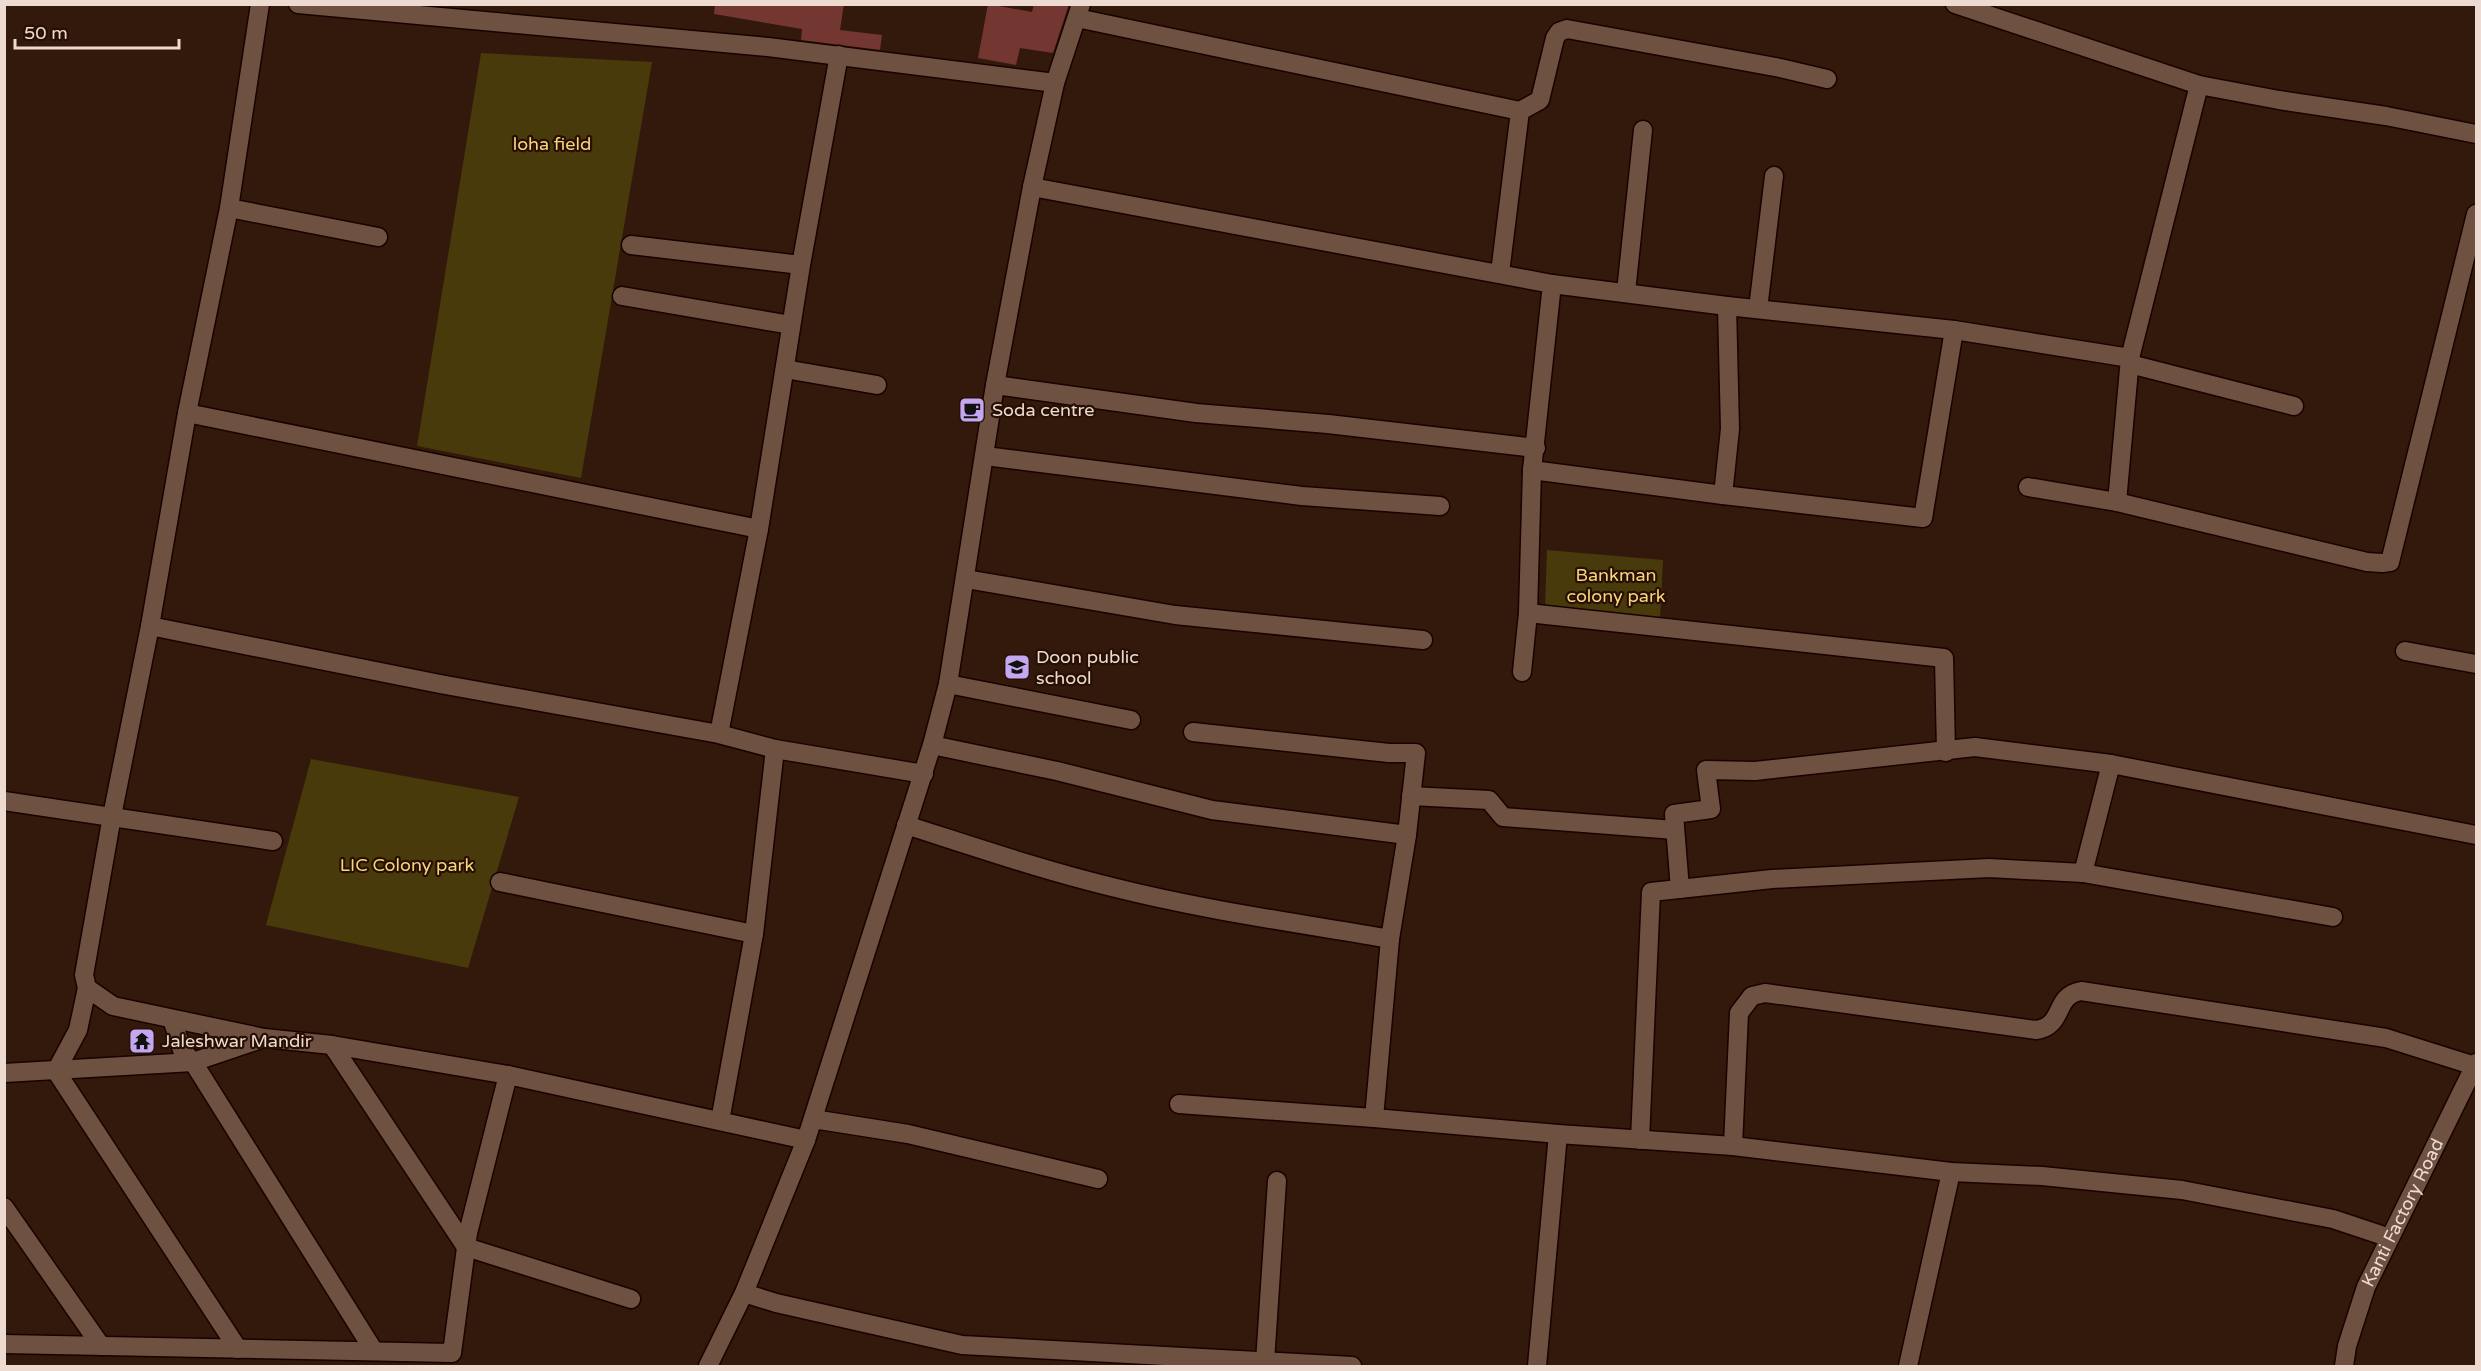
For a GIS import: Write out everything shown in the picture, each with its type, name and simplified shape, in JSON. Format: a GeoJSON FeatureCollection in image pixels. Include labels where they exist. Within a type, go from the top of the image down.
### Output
{"type":"FeatureCollection","features":[{"type":"Feature","properties":{"kind":"street"},"geometry":{"type":"LineString","coordinates":[[57,1071],[78,1030],[87,988],[84,975],[112,816],[150,626],[187,413],[229,208],[260,4]]}},
{"type":"Feature","properties":{"kind":"street"},"geometry":{"type":"LineString","coordinates":[[298,4],[839,55],[1055,83]]}},
{"type":"Feature","properties":{"kind":"street"},"geometry":{"type":"LineString","coordinates":[[1955,4],[2199,85],[2386,116],[2476,134]]}},
{"type":"Feature","properties":{"kind":"street"},"geometry":{"type":"LineString","coordinates":[[708,1366],[744,1293],[806,1140],[932,745],[948,684],[995,385],[1032,187],[1055,83],[1079,11],[1520,111],[1540,100],[1555,38],[1559,32],[1567,29],[1827,79]]}},
{"type":"Feature","properties":{"kind":"street"},"geometry":{"type":"LineString","coordinates":[[719,734],[759,529],[791,325],[839,55]]}},
{"type":"Feature","properties":{"kind":"street"},"geometry":{"type":"LineString","coordinates":[[2117,502],[2130,361],[2199,85]]}},
{"type":"Feature","properties":{"kind":"street"},"geometry":{"type":"LineString","coordinates":[[1500,273],[1520,111]]}},
{"type":"Feature","properties":{"kind":"street"},"geometry":{"type":"LineString","coordinates":[[1626,292],[1643,130]]}},
{"type":"Feature","properties":{"kind":"street"},"geometry":{"type":"LineString","coordinates":[[1758,309],[1774,176]]}},
{"type":"Feature","properties":{"kind":"street"},"geometry":{"type":"LineString","coordinates":[[1032,187],[1552,284],[1727,306],[1954,330],[2130,361],[2294,406]]}},
{"type":"Feature","properties":{"kind":"street"},"geometry":{"type":"LineString","coordinates":[[229,208],[378,237]]}},
{"type":"Feature","properties":{"kind":"street"},"geometry":{"type":"LineString","coordinates":[[2028,488],[2117,502],[2367,562],[2390,562],[2476,214]]}},
{"type":"Feature","properties":{"kind":"street"},"geometry":{"type":"LineString","coordinates":[[631,245],[801,266]]}},
{"type":"Feature","properties":{"kind":"street"},"geometry":{"type":"LineString","coordinates":[[1522,672],[1528,613],[1532,470],[1552,284]]}},
{"type":"Feature","properties":{"kind":"street"},"geometry":{"type":"LineString","coordinates":[[622,296],[791,325]]}},
{"type":"Feature","properties":{"kind":"street"},"geometry":{"type":"LineString","coordinates":[[1724,495],[1730,429],[1727,306]]}},
{"type":"Feature","properties":{"kind":"street"},"geometry":{"type":"LineString","coordinates":[[1532,470],[1923,518],[1954,330]]}},
{"type":"Feature","properties":{"kind":"street"},"geometry":{"type":"LineString","coordinates":[[784,369],[877,385]]}},
{"type":"Feature","properties":{"kind":"street"},"geometry":{"type":"LineString","coordinates":[[995,385],[1196,413],[1328,424],[1536,448]]}},
{"type":"Feature","properties":{"kind":"street"},"geometry":{"type":"LineString","coordinates":[[187,413],[759,529]]}},
{"type":"Feature","properties":{"kind":"street"},"geometry":{"type":"LineString","coordinates":[[985,456],[1302,496],[1440,506]]}},
{"type":"Feature","properties":{"kind":"street"},"geometry":{"type":"LineString","coordinates":[[966,579],[1175,615],[1423,640]]}},
{"type":"Feature","properties":{"kind":"street"},"geometry":{"type":"LineString","coordinates":[[1528,613],[1944,658],[1946,752]]}},
{"type":"Feature","properties":{"kind":"street"},"geometry":{"type":"LineString","coordinates":[[150,626],[440,684],[719,734],[775,749],[924,774]]}},
{"type":"Feature","properties":{"kind":"street"},"geometry":{"type":"LineString","coordinates":[[2405,651],[2476,664]]}},
{"type":"Feature","properties":{"kind":"street"},"geometry":{"type":"LineString","coordinates":[[948,684],[1131,720]]}},
{"type":"Feature","properties":{"kind":"street"},"geometry":{"type":"LineString","coordinates":[[1192,732],[1389,753],[1416,753],[1407,835],[1390,939],[1374,1118]]}},
{"type":"Feature","properties":{"kind":"street"},"geometry":{"type":"LineString","coordinates":[[932,745],[1057,771],[1212,810],[1407,835]]}},
{"type":"Feature","properties":{"kind":"street"},"geometry":{"type":"LineString","coordinates":[[1680,889],[1674,813],[1711,809],[1706,770],[1755,771],[1946,752],[1975,747],[2111,764],[2476,835]]}},
{"type":"Feature","properties":{"kind":"street"},"geometry":{"type":"LineString","coordinates":[[720,1121],[754,934],[775,749]]}},
{"type":"Feature","properties":{"kind":"street"},"geometry":{"type":"LineString","coordinates":[[2083,873],[2111,764]]}},
{"type":"Feature","properties":{"kind":"street"},"geometry":{"type":"LineString","coordinates":[[1411,796],[1489,800],[1503,817],[1675,830]]}},
{"type":"Feature","properties":{"kind":"street"},"geometry":{"type":"LineString","coordinates":[[4,801],[273,841]]}},
{"type":"Feature","properties":{"kind":"street"},"geometry":{"type":"LineString","coordinates":[[906,825],[1061,874],[1114,888],[1220,910],[1390,939]]}},
{"type":"Feature","properties":{"kind":"street"},"geometry":{"type":"LineString","coordinates":[[1640,1140],[1651,892],[1772,879],[1989,868],[2083,873],[2333,917]]}},
{"type":"Feature","properties":{"kind":"street"},"geometry":{"type":"LineString","coordinates":[[500,882],[754,934]]}},
{"type":"Feature","properties":{"kind":"street"},"geometry":{"type":"LineString","coordinates":[[87,988],[112,1006],[171,1019],[264,1038],[332,1045],[508,1075],[806,1140]]}},
{"type":"Feature","properties":{"kind":"street"},"geometry":{"type":"LineString","coordinates":[[1733,1146],[1739,1013],[1752,996],[1765,993],[2036,1030],[2046,1029],[2052,1024],[2071,993],[2081,991],[2386,1038],[2476,1065]]}},
{"type":"Feature","properties":{"kind":"street"},"geometry":{"type":"LineString","coordinates":[[171,1019],[182,1050],[193,1062],[374,1351]]}},
{"type":"Feature","properties":{"kind":"street"},"geometry":{"type":"LineString","coordinates":[[4,1073],[193,1062],[264,1038]]}},
{"type":"Feature","properties":{"kind":"street"},"geometry":{"type":"LineString","coordinates":[[332,1045],[466,1247],[631,1299]]}},
{"type":"Feature","properties":{"kind":"street","name":"Kanti Factory Road"},"geometry":{"type":"LineString","coordinates":[[2344,1366],[2347,1346],[2366,1287],[2476,1065]]}},
{"type":"Feature","properties":{"kind":"street"},"geometry":{"type":"LineString","coordinates":[[57,1071],[238,1349]]}},
{"type":"Feature","properties":{"kind":"street"},"geometry":{"type":"LineString","coordinates":[[4,1344],[374,1351],[452,1360],[466,1247],[508,1075]]}},
{"type":"Feature","properties":{"kind":"street"},"geometry":{"type":"LineString","coordinates":[[1179,1104],[1733,1146],[1951,1172],[2042,1176],[2182,1190],[2333,1220],[2390,1238]]}},
{"type":"Feature","properties":{"kind":"street"},"geometry":{"type":"LineString","coordinates":[[813,1119],[908,1134],[1098,1179]]}},
{"type":"Feature","properties":{"kind":"street"},"geometry":{"type":"LineString","coordinates":[[1537,1366],[1558,1134]]}},
{"type":"Feature","properties":{"kind":"street"},"geometry":{"type":"LineString","coordinates":[[1908,1366],[1951,1172]]}},
{"type":"Feature","properties":{"kind":"street"},"geometry":{"type":"LineString","coordinates":[[1265,1362],[1277,1181]]}},
{"type":"Feature","properties":{"kind":"street"},"geometry":{"type":"LineString","coordinates":[[4,1207],[101,1346]]}},
{"type":"Feature","properties":{"kind":"street"},"geometry":{"type":"LineString","coordinates":[[744,1293],[776,1304],[963,1345],[1051,1358],[1352,1366]]}},
{"type":"Feature","properties":{"kind":"green space","name":"loha field"},"geometry":{"type":"Polygon","coordinates":[[[481,53],[652,62],[581,478],[417,446],[481,53]]]}},
{"type":"Feature","properties":{"kind":"green space","name":"Bankman colony park"},"geometry":{"type":"Polygon","coordinates":[[[1547,550],[1663,560],[1660,619],[1545,608],[1547,550]]]}},
{"type":"Feature","properties":{"kind":"green space","name":"LIC Colony park"},"geometry":{"type":"Polygon","coordinates":[[[311,759],[519,797],[468,968],[266,925],[311,759]]]}},
{"type":"Feature","properties":{"kind":"building"},"geometry":{"type":"Polygon","coordinates":[[[715,4],[844,4],[840,30],[882,35],[880,50],[801,40],[802,29],[714,14],[715,4]]]}},
{"type":"Feature","properties":{"kind":"building"},"geometry":{"type":"Polygon","coordinates":[[[988,4],[1032,12],[1034,4],[1069,4],[1053,53],[1020,48],[1016,65],[978,58],[988,4]]]}},
{"type":"Feature","properties":{"kind":"place","name":"Soda centre"},"geometry":{"type":"Point","coordinates":[972,410]}},
{"type":"Feature","properties":{"kind":"place","name":"Doon public school"},"geometry":{"type":"Point","coordinates":[1017,667]}},
{"type":"Feature","properties":{"kind":"place","name":"Jaleshwar Mandir"},"geometry":{"type":"Point","coordinates":[142,1041]}}]}
